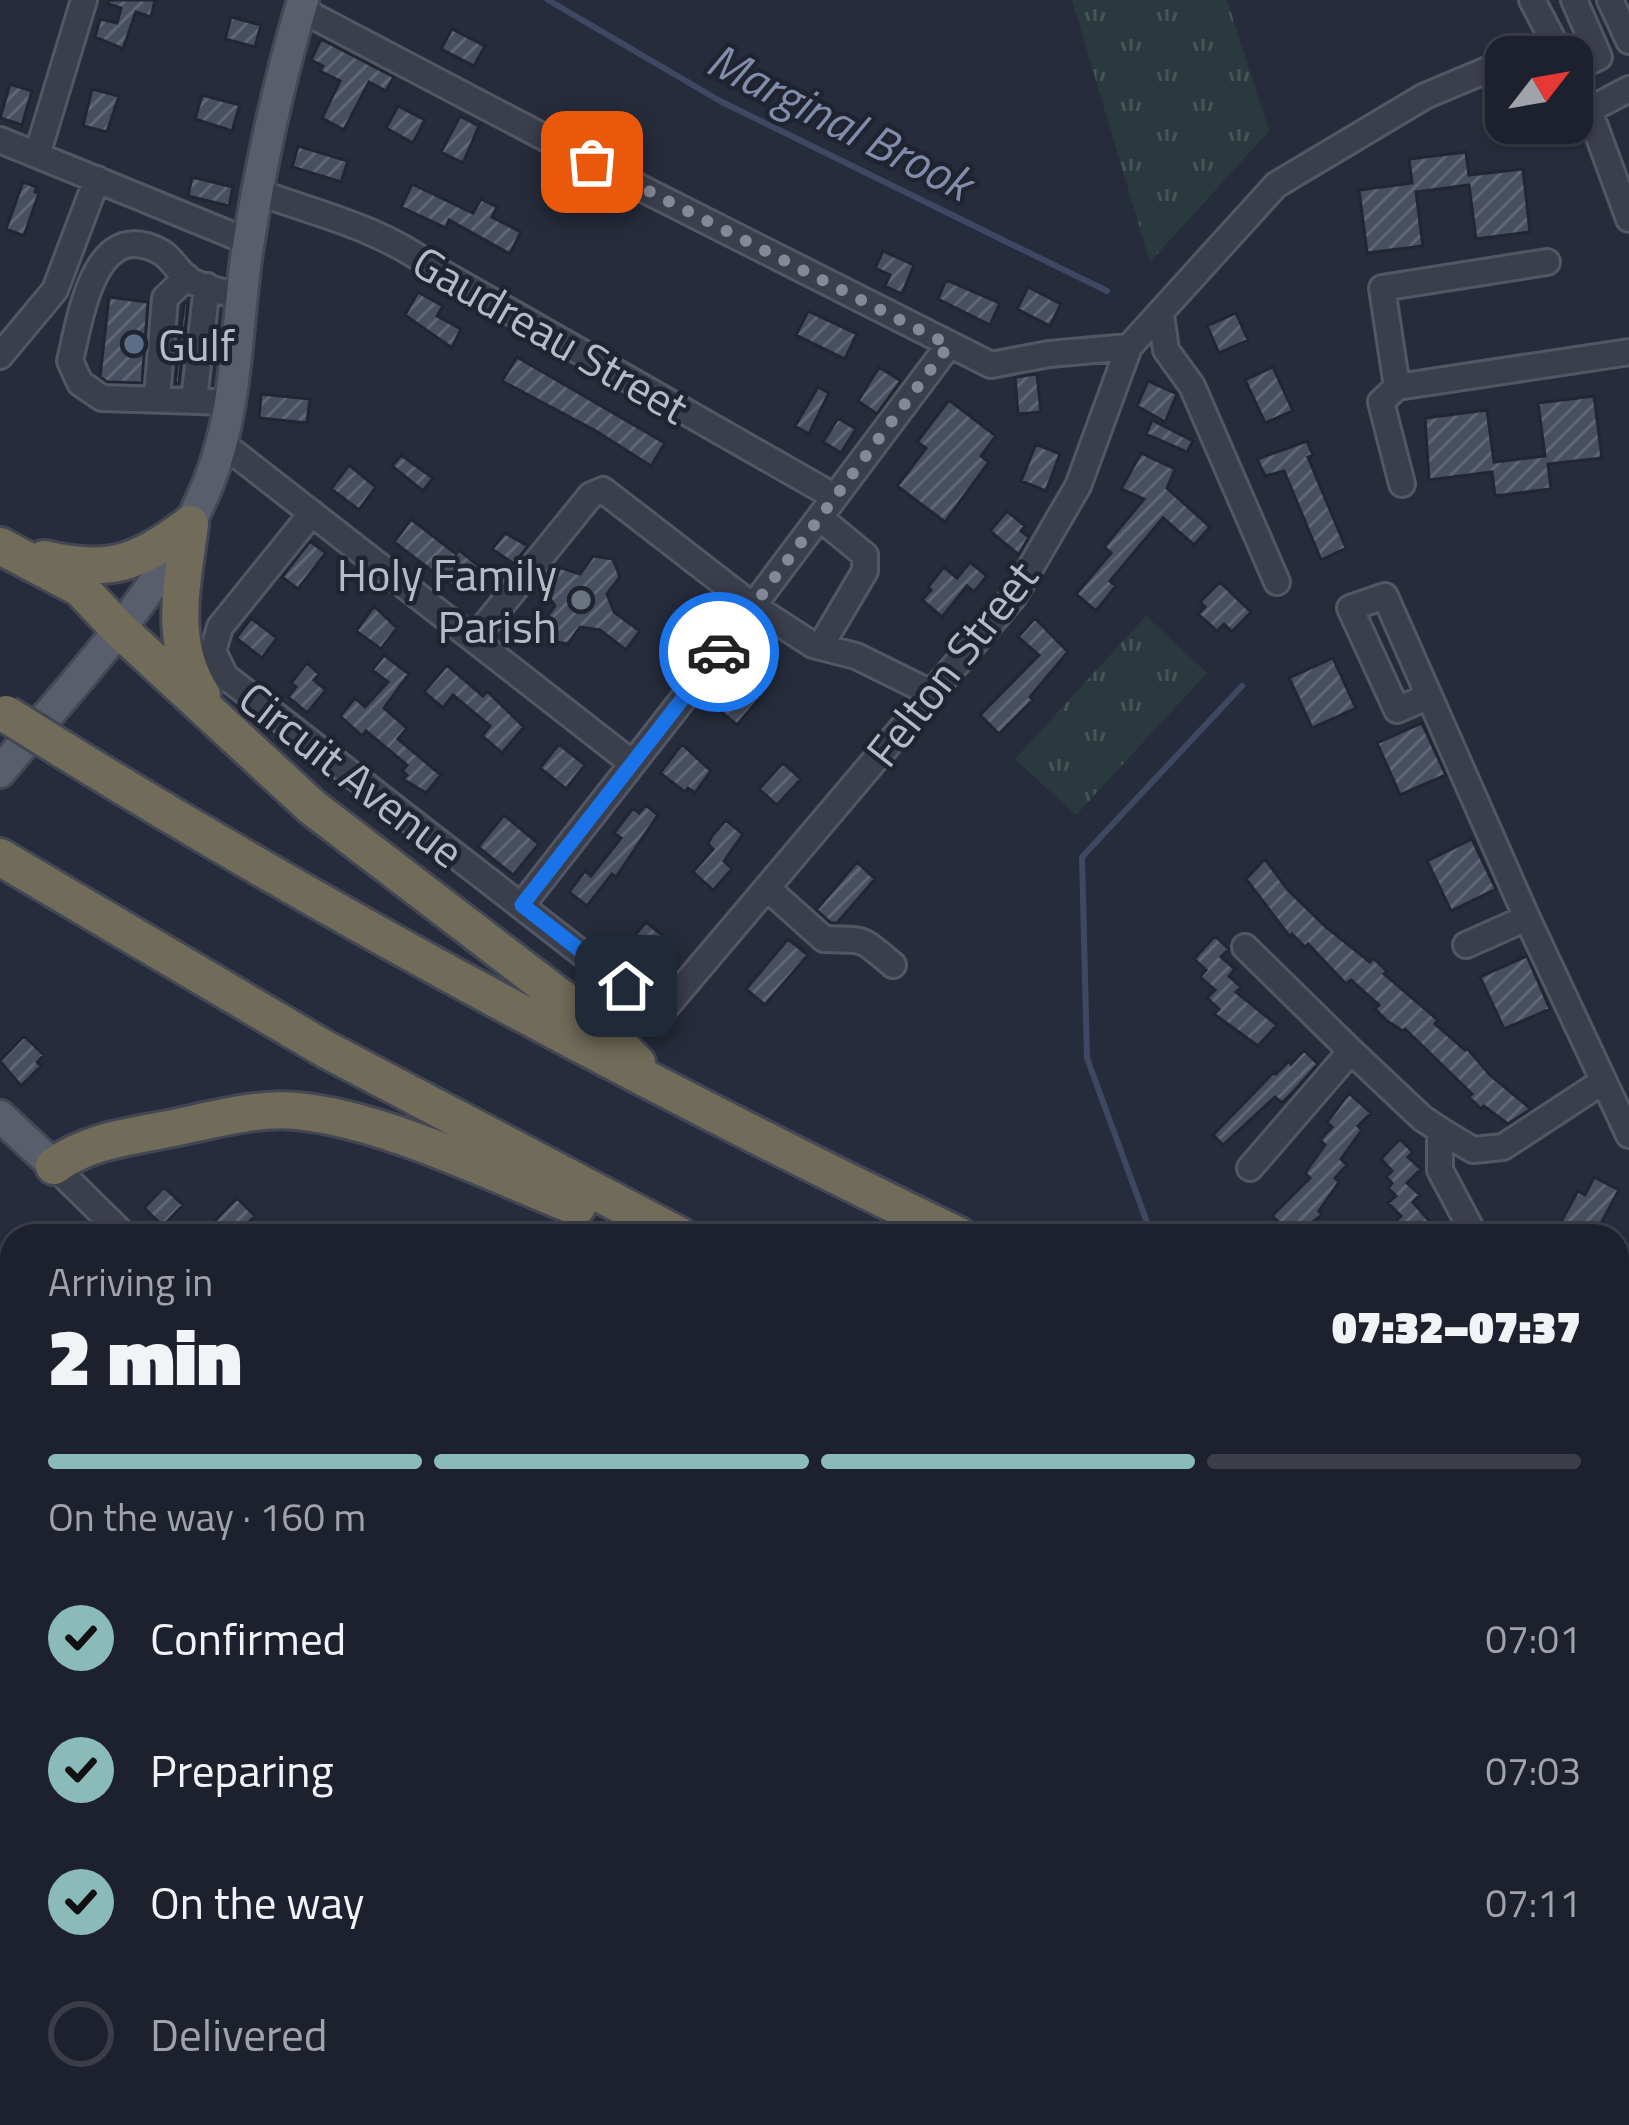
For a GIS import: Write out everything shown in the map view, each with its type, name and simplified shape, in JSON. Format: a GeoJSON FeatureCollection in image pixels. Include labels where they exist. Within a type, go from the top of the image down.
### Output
{"type":"FeatureCollection","features":[{"type":"Feature","properties":{"kind":"highway"},"geometry":{"type":"LineString","coordinates":[[6,548],[74,566],[111,567],[142,556],[190,524]]}},
{"type":"Feature","properties":{"kind":"highway"},"geometry":{"type":"LineString","coordinates":[[190,524],[178,628],[184,659],[197,688],[224,725]]}},
{"type":"Feature","properties":{"kind":"highway"},"geometry":{"type":"LineString","coordinates":[[6,548],[80,588],[312,807],[607,1033],[656,1083]]}},
{"type":"Feature","properties":{"kind":"highway"},"geometry":{"type":"LineString","coordinates":[[3,712],[362,927],[578,1046],[935,1224]]}},
{"type":"Feature","properties":{"kind":"highway"},"geometry":{"type":"LineString","coordinates":[[0,856],[325,1049],[657,1224]]}},
{"type":"Feature","properties":{"kind":"highway"},"geometry":{"type":"LineString","coordinates":[[54,1166],[103,1142],[245,1115],[308,1112],[425,1145],[618,1224]]}},
{"type":"Feature","properties":{"kind":"main road"},"geometry":{"type":"LineString","coordinates":[[0,772],[118,628],[190,524],[223,444],[257,192],[302,4]]}},
{"type":"Feature","properties":{"kind":"main road"},"geometry":{"type":"LineString","coordinates":[[0,1116],[54,1166]]}},
{"type":"Feature","properties":{"kind":"street"},"geometry":{"type":"LineString","coordinates":[[38,155],[84,0]]}},
{"type":"Feature","properties":{"kind":"street"},"geometry":{"type":"LineString","coordinates":[[1532,0],[1551,36]]}},
{"type":"Feature","properties":{"kind":"street"},"geometry":{"type":"LineString","coordinates":[[1574,0],[1590,36]]}},
{"type":"Feature","properties":{"kind":"street"},"geometry":{"type":"LineString","coordinates":[[1610,0],[1629,40]]}},
{"type":"Feature","properties":{"kind":"street"},"geometry":{"type":"LineString","coordinates":[[302,4],[992,364],[1129,347]]}},
{"type":"Feature","properties":{"kind":"street","name":"Felton Street"},"geometry":{"type":"LineString","coordinates":[[522,905],[660,1014],[1014,596],[1078,485],[1129,347],[1276,185],[1425,96],[1485,71]]}},
{"type":"Feature","properties":{"kind":"street"},"geometry":{"type":"LineString","coordinates":[[1593,108],[1629,88]]}},
{"type":"Feature","properties":{"kind":"street"},"geometry":{"type":"LineString","coordinates":[[1593,121],[1629,219]]}},
{"type":"Feature","properties":{"kind":"street"},"geometry":{"type":"LineString","coordinates":[[0,140],[249,242]]}},
{"type":"Feature","properties":{"kind":"street"},"geometry":{"type":"LineString","coordinates":[[0,356],[56,290],[97,179]]}},
{"type":"Feature","properties":{"kind":"street","name":"Gaudreau Street"},"geometry":{"type":"LineString","coordinates":[[257,192],[371,231],[410,250],[828,508],[865,555],[865,571],[820,646]]}},
{"type":"Feature","properties":{"kind":"street"},"geometry":{"type":"LineString","coordinates":[[230,402],[102,398],[80,383],[70,361],[98,266],[110,253],[134,245],[161,252],[197,282],[242,297]]}},
{"type":"Feature","properties":{"kind":"street"},"geometry":{"type":"LineString","coordinates":[[1397,387],[1382,288],[1547,262]]}},
{"type":"Feature","properties":{"kind":"street"},"geometry":{"type":"LineString","coordinates":[[157,398],[197,282]]}},
{"type":"Feature","properties":{"kind":"street"},"geometry":{"type":"LineString","coordinates":[[194,400],[181,339],[165,298],[197,282]]}},
{"type":"Feature","properties":{"kind":"street"},"geometry":{"type":"LineString","coordinates":[[1161,315],[1166,350],[1192,386],[1277,582]]}},
{"type":"Feature","properties":{"kind":"street"},"geometry":{"type":"LineString","coordinates":[[522,905],[949,345]]}},
{"type":"Feature","properties":{"kind":"street"},"geometry":{"type":"LineString","coordinates":[[1402,484],[1382,402],[1397,387],[1629,352]]}},
{"type":"Feature","properties":{"kind":"street"},"geometry":{"type":"LineString","coordinates":[[223,444],[632,763]]}},
{"type":"Feature","properties":{"kind":"street"},"geometry":{"type":"LineString","coordinates":[[474,639],[592,495],[603,490],[753,606],[820,646],[856,656],[931,693]]}},
{"type":"Feature","properties":{"kind":"street","name":"Circuit Avenue"},"geometry":{"type":"LineString","coordinates":[[311,513],[220,627],[213,651],[225,676],[522,905]]}},
{"type":"Feature","properties":{"kind":"street"},"geometry":{"type":"LineString","coordinates":[[1427,697],[1397,710],[1350,608],[1385,596],[1629,1136]]}},
{"type":"Feature","properties":{"kind":"street"},"geometry":{"type":"LineString","coordinates":[[768,889],[824,939],[849,936],[864,940],[893,964]]}},
{"type":"Feature","properties":{"kind":"street"},"geometry":{"type":"LineString","coordinates":[[1466,945],[1527,918]]}},
{"type":"Feature","properties":{"kind":"street"},"geometry":{"type":"LineString","coordinates":[[1244,947],[1422,1118],[1473,1150],[1503,1147],[1602,1082]]}},
{"type":"Feature","properties":{"kind":"street"},"geometry":{"type":"LineString","coordinates":[[1250,1168],[1351,1051]]}},
{"type":"Feature","properties":{"kind":"street"},"geometry":{"type":"LineString","coordinates":[[1440,1130],[1440,1170],[1469,1224]]}},
{"type":"Feature","properties":{"kind":"street"},"geometry":{"type":"LineString","coordinates":[[54,1166],[113,1224]]}},
{"type":"Feature","properties":{"kind":"green space"},"geometry":{"type":"Polygon","coordinates":[[[1072,0],[1227,0],[1269,131],[1150,262],[1072,0]]]}},
{"type":"Feature","properties":{"kind":"green space"},"geometry":{"type":"Polygon","coordinates":[[[1146,616],[1207,673],[1076,815],[1015,759],[1146,616]]]}},
{"type":"Feature","properties":{"kind":"building"},"geometry":{"type":"Polygon","coordinates":[[[109,0],[155,0],[151,17],[136,12],[123,49],[95,37],[100,19],[117,23],[121,8],[108,4],[109,0]]]}},
{"type":"Feature","properties":{"kind":"building"},"geometry":{"type":"Polygon","coordinates":[[[231,17],[261,25],[255,47],[225,39],[231,17]]]}},
{"type":"Feature","properties":{"kind":"building"},"geometry":{"type":"Polygon","coordinates":[[[452,29],[485,46],[474,66],[441,49],[452,29]]]}},
{"type":"Feature","properties":{"kind":"building"},"geometry":{"type":"Polygon","coordinates":[[[321,39],[394,77],[386,91],[369,82],[344,130],[322,118],[340,81],[320,71],[323,66],[311,60],[321,39]]]}},
{"type":"Feature","properties":{"kind":"building"},"geometry":{"type":"Polygon","coordinates":[[[10,84],[32,91],[22,125],[0,118],[10,84]]]}},
{"type":"Feature","properties":{"kind":"building"},"geometry":{"type":"Polygon","coordinates":[[[92,89],[119,96],[107,132],[83,126],[92,89]]]}},
{"type":"Feature","properties":{"kind":"building"},"geometry":{"type":"Polygon","coordinates":[[[202,95],[240,105],[232,131],[195,119],[202,95]]]}},
{"type":"Feature","properties":{"kind":"building"},"geometry":{"type":"Polygon","coordinates":[[[398,106],[425,120],[413,143],[386,128],[398,106]]]}},
{"type":"Feature","properties":{"kind":"building"},"geometry":{"type":"Polygon","coordinates":[[[460,116],[479,126],[463,163],[441,152],[460,116]]]}},
{"type":"Feature","properties":{"kind":"building"},"geometry":{"type":"Polygon","coordinates":[[[298,146],[348,161],[341,182],[292,167],[298,146]]]}},
{"type":"Feature","properties":{"kind":"building"},"geometry":{"type":"Polygon","coordinates":[[[1466,152],[1469,175],[1523,169],[1530,232],[1476,239],[1469,185],[1416,192],[1423,246],[1367,253],[1359,190],[1412,183],[1409,159],[1466,152]]]}},
{"type":"Feature","properties":{"kind":"building"},"geometry":{"type":"Polygon","coordinates":[[[192,177],[233,187],[229,206],[188,196],[192,177]]]}},
{"type":"Feature","properties":{"kind":"building"},"geometry":{"type":"Polygon","coordinates":[[[23,182],[37,187],[39,193],[24,236],[6,229],[23,182]]]}},
{"type":"Feature","properties":{"kind":"building"},"geometry":{"type":"Polygon","coordinates":[[[412,184],[473,213],[481,199],[497,207],[492,217],[521,232],[510,254],[449,220],[446,228],[401,207],[412,184]]]}},
{"type":"Feature","properties":{"kind":"building"},"geometry":{"type":"Polygon","coordinates":[[[883,251],[914,265],[902,294],[885,286],[890,275],[875,268],[883,251]]]}},
{"type":"Feature","properties":{"kind":"building"},"geometry":{"type":"Polygon","coordinates":[[[949,281],[1000,303],[990,325],[938,299],[949,281]]]}},
{"type":"Feature","properties":{"kind":"building"},"geometry":{"type":"Polygon","coordinates":[[[1028,287],[1061,304],[1050,326],[1017,309],[1028,287]]]}},
{"type":"Feature","properties":{"kind":"building"},"geometry":{"type":"Polygon","coordinates":[[[418,292],[443,306],[437,316],[461,329],[452,348],[405,315],[418,292]]]}},
{"type":"Feature","properties":{"kind":"building","name":"Gulf"},"geometry":{"type":"Polygon","coordinates":[[[109,297],[148,302],[142,383],[107,382],[100,377],[109,297]]]}},
{"type":"Feature","properties":{"kind":"building"},"geometry":{"type":"Polygon","coordinates":[[[184,303],[188,303],[179,383],[175,383],[184,303]]]}},
{"type":"Feature","properties":{"kind":"building"},"geometry":{"type":"Polygon","coordinates":[[[808,311],[857,334],[845,359],[796,335],[808,311]]]}},
{"type":"Feature","properties":{"kind":"building"},"geometry":{"type":"Polygon","coordinates":[[[1236,313],[1248,340],[1219,353],[1207,326],[1236,313]]]}},
{"type":"Feature","properties":{"kind":"building"},"geometry":{"type":"Polygon","coordinates":[[[517,357],[665,443],[651,466],[502,381],[517,357]]]}},
{"type":"Feature","properties":{"kind":"building"},"geometry":{"type":"Polygon","coordinates":[[[879,367],[901,381],[877,414],[858,401],[879,367]]]}},
{"type":"Feature","properties":{"kind":"building"},"geometry":{"type":"Polygon","coordinates":[[[1273,367],[1293,411],[1265,423],[1245,380],[1273,367]]]}},
{"type":"Feature","properties":{"kind":"building"},"geometry":{"type":"Polygon","coordinates":[[[1037,374],[1041,412],[1018,414],[1015,377],[1037,374]]]}},
{"type":"Feature","properties":{"kind":"building"},"geometry":{"type":"Polygon","coordinates":[[[1148,381],[1177,394],[1165,422],[1137,406],[1148,381]]]}},
{"type":"Feature","properties":{"kind":"building"},"geometry":{"type":"Polygon","coordinates":[[[818,387],[829,393],[809,434],[795,426],[818,387]]]}},
{"type":"Feature","properties":{"kind":"building"},"geometry":{"type":"Polygon","coordinates":[[[261,394],[310,399],[307,423],[259,418],[261,394]]]}},
{"type":"Feature","properties":{"kind":"building"},"geometry":{"type":"Polygon","coordinates":[[[1594,396],[1602,458],[1548,464],[1551,489],[1495,496],[1492,472],[1429,480],[1425,418],[1487,410],[1494,462],[1545,456],[1538,403],[1594,396]]]}},
{"type":"Feature","properties":{"kind":"building"},"geometry":{"type":"Polygon","coordinates":[[[949,400],[996,436],[981,456],[989,462],[945,522],[897,486],[926,448],[917,442],[949,400]]]}},
{"type":"Feature","properties":{"kind":"building"},"geometry":{"type":"Polygon","coordinates":[[[838,418],[856,429],[841,453],[823,442],[838,418]]]}},
{"type":"Feature","properties":{"kind":"building"},"geometry":{"type":"Polygon","coordinates":[[[1152,420],[1193,441],[1187,452],[1146,434],[1152,420]]]}},
{"type":"Feature","properties":{"kind":"building"},"geometry":{"type":"Polygon","coordinates":[[[1307,441],[1313,455],[1308,457],[1346,548],[1321,560],[1284,471],[1265,476],[1257,459],[1307,441]]]}},
{"type":"Feature","properties":{"kind":"building"},"geometry":{"type":"Polygon","coordinates":[[[1036,444],[1060,454],[1046,491],[1021,481],[1036,444]]]}},
{"type":"Feature","properties":{"kind":"building"},"geometry":{"type":"Polygon","coordinates":[[[1141,453],[1175,469],[1167,488],[1210,527],[1194,545],[1163,518],[1110,581],[1116,586],[1096,611],[1076,594],[1111,553],[1104,547],[1144,499],[1121,489],[1141,453]]]}},
{"type":"Feature","properties":{"kind":"building"},"geometry":{"type":"Polygon","coordinates":[[[401,455],[433,478],[423,491],[392,466],[401,455]]]}},
{"type":"Feature","properties":{"kind":"building"},"geometry":{"type":"Polygon","coordinates":[[[349,465],[376,487],[359,510],[331,489],[349,465]]]}},
{"type":"Feature","properties":{"kind":"building"},"geometry":{"type":"Polygon","coordinates":[[[1007,511],[1025,526],[1021,531],[1029,537],[1019,555],[990,531],[1007,511]]]}},
{"type":"Feature","properties":{"kind":"building"},"geometry":{"type":"Polygon","coordinates":[[[411,519],[479,566],[458,591],[394,542],[411,519]]]}},
{"type":"Feature","properties":{"kind":"building"},"geometry":{"type":"Polygon","coordinates":[[[505,533],[528,546],[514,564],[492,549],[505,533]]]}},
{"type":"Feature","properties":{"kind":"building"},"geometry":{"type":"Polygon","coordinates":[[[310,541],[326,553],[298,589],[282,577],[310,541]]]}},
{"type":"Feature","properties":{"kind":"building","name":"Holy Family Parish"},"geometry":{"type":"Polygon","coordinates":[[[593,556],[613,559],[620,577],[607,594],[614,612],[640,631],[626,650],[600,630],[580,627],[568,644],[550,641],[542,623],[555,606],[540,584],[555,566],[580,574],[593,556]]]}},
{"type":"Feature","properties":{"kind":"building"},"geometry":{"type":"Polygon","coordinates":[[[970,562],[987,576],[974,592],[967,586],[942,617],[922,600],[931,590],[928,587],[944,567],[957,578],[970,562]]]}},
{"type":"Feature","properties":{"kind":"building"},"geometry":{"type":"Polygon","coordinates":[[[1220,582],[1251,612],[1232,632],[1224,624],[1217,631],[1198,614],[1205,607],[1200,602],[1220,582]]]}},
{"type":"Feature","properties":{"kind":"building"},"geometry":{"type":"Polygon","coordinates":[[[374,606],[397,628],[381,649],[356,631],[374,606]]]}},
{"type":"Feature","properties":{"kind":"building"},"geometry":{"type":"Polygon","coordinates":[[[251,618],[277,638],[262,658],[236,638],[251,618]]]}},
{"type":"Feature","properties":{"kind":"building"},"geometry":{"type":"Polygon","coordinates":[[[1035,618],[1068,652],[1030,697],[1033,700],[999,734],[980,715],[1039,655],[1018,637],[1035,618]]]}},
{"type":"Feature","properties":{"kind":"building"},"geometry":{"type":"Polygon","coordinates":[[[384,655],[409,674],[384,708],[407,728],[398,739],[441,775],[426,793],[403,779],[407,765],[340,716],[355,698],[365,707],[388,682],[372,670],[384,655]]]}},
{"type":"Feature","properties":{"kind":"building"},"geometry":{"type":"Polygon","coordinates":[[[1333,658],[1356,708],[1312,728],[1289,678],[1333,658]]]}},
{"type":"Feature","properties":{"kind":"building"},"geometry":{"type":"Polygon","coordinates":[[[307,663],[319,674],[314,680],[326,690],[307,713],[288,697],[296,687],[291,683],[307,663]]]}},
{"type":"Feature","properties":{"kind":"building"},"geometry":{"type":"Polygon","coordinates":[[[447,665],[483,696],[487,691],[524,727],[502,753],[482,736],[490,726],[453,695],[443,708],[424,692],[447,665]]]}},
{"type":"Feature","properties":{"kind":"building"},"geometry":{"type":"Polygon","coordinates":[[[738,678],[760,698],[737,725],[714,706],[738,678]]]}},
{"type":"Feature","properties":{"kind":"building"},"geometry":{"type":"Polygon","coordinates":[[[1422,723],[1446,775],[1400,795],[1377,743],[1422,723]]]}},
{"type":"Feature","properties":{"kind":"building"},"geometry":{"type":"Polygon","coordinates":[[[559,744],[585,765],[566,789],[540,768],[559,744]]]}},
{"type":"Feature","properties":{"kind":"building"},"geometry":{"type":"Polygon","coordinates":[[[682,744],[711,771],[695,793],[688,788],[685,792],[660,773],[682,744]]]}},
{"type":"Feature","properties":{"kind":"building"},"geometry":{"type":"Polygon","coordinates":[[[783,763],[801,779],[777,805],[759,789],[783,763]]]}},
{"type":"Feature","properties":{"kind":"building"},"geometry":{"type":"Polygon","coordinates":[[[646,805],[658,815],[616,877],[612,874],[587,906],[569,892],[585,871],[591,876],[621,838],[614,833],[633,808],[639,813],[646,805]]]}},
{"type":"Feature","properties":{"kind":"building"},"geometry":{"type":"Polygon","coordinates":[[[504,815],[539,844],[513,875],[478,847],[504,815]]]}},
{"type":"Feature","properties":{"kind":"building"},"geometry":{"type":"Polygon","coordinates":[[[726,820],[743,834],[724,861],[732,869],[713,890],[693,872],[713,849],[708,844],[726,820]]]}},
{"type":"Feature","properties":{"kind":"building"},"geometry":{"type":"Polygon","coordinates":[[[1472,839],[1496,889],[1451,911],[1427,861],[1472,839]]]}},
{"type":"Feature","properties":{"kind":"building"},"geometry":{"type":"Polygon","coordinates":[[[1265,859],[1325,926],[1370,962],[1373,958],[1387,971],[1384,974],[1438,1020],[1435,1024],[1531,1109],[1508,1124],[1484,1106],[1481,1109],[1469,1097],[1472,1094],[1405,1029],[1375,1009],[1379,1005],[1351,980],[1346,984],[1308,944],[1305,947],[1292,934],[1290,937],[1246,879],[1265,859]]]}},
{"type":"Feature","properties":{"kind":"building"},"geometry":{"type":"Polygon","coordinates":[[[857,862],[875,879],[837,923],[831,923],[816,910],[857,862]]]}},
{"type":"Feature","properties":{"kind":"building"},"geometry":{"type":"Polygon","coordinates":[[[646,922],[662,935],[643,958],[627,945],[646,922]]]}},
{"type":"Feature","properties":{"kind":"building"},"geometry":{"type":"Polygon","coordinates":[[[1215,936],[1229,949],[1221,957],[1235,969],[1229,976],[1241,987],[1236,992],[1277,1025],[1258,1046],[1214,1014],[1219,1009],[1207,998],[1215,990],[1200,977],[1206,970],[1194,959],[1215,936]]]}},
{"type":"Feature","properties":{"kind":"building"},"geometry":{"type":"Polygon","coordinates":[[[788,939],[808,955],[765,1005],[746,989],[788,939]]]}},
{"type":"Feature","properties":{"kind":"building"},"geometry":{"type":"Polygon","coordinates":[[[1527,956],[1550,1009],[1504,1029],[1480,977],[1527,956]]]}},
{"type":"Feature","properties":{"kind":"building"},"geometry":{"type":"Polygon","coordinates":[[[24,1036],[44,1055],[37,1062],[41,1066],[21,1086],[0,1061],[24,1036]]]}},
{"type":"Feature","properties":{"kind":"building"},"geometry":{"type":"Polygon","coordinates":[[[1304,1050],[1318,1064],[1282,1103],[1275,1097],[1223,1145],[1213,1135],[1274,1072],[1291,1064],[1304,1050]]]}},
{"type":"Feature","properties":{"kind":"building"},"geometry":{"type":"Polygon","coordinates":[[[1349,1093],[1371,1113],[1358,1126],[1362,1130],[1341,1159],[1347,1165],[1335,1178],[1339,1182],[1319,1211],[1322,1215],[1310,1224],[1281,1224],[1272,1216],[1310,1178],[1305,1173],[1325,1145],[1320,1140],[1332,1127],[1327,1122],[1349,1093]]]}},
{"type":"Feature","properties":{"kind":"building"},"geometry":{"type":"Polygon","coordinates":[[[1400,1139],[1413,1152],[1408,1157],[1421,1169],[1407,1183],[1420,1195],[1413,1202],[1432,1224],[1395,1222],[1401,1216],[1388,1203],[1396,1196],[1386,1177],[1392,1171],[1381,1159],[1400,1139]]]}},
{"type":"Feature","properties":{"kind":"building"},"geometry":{"type":"Polygon","coordinates":[[[1594,1177],[1619,1190],[1601,1224],[1560,1224],[1578,1191],[1585,1195],[1594,1177]]]}},
{"type":"Feature","properties":{"kind":"building"},"geometry":{"type":"Polygon","coordinates":[[[164,1187],[183,1205],[165,1224],[144,1208],[164,1187]]]}},
{"type":"Feature","properties":{"kind":"building"},"geometry":{"type":"Polygon","coordinates":[[[237,1198],[255,1216],[247,1224],[212,1224],[237,1198]]]}},
{"type":"Feature","properties":{"kind":"waterway","name":"Marginal Brook"},"geometry":{"type":"LineString","coordinates":[[548,0],[720,101],[1107,291]]}},
{"type":"Feature","properties":{"kind":"waterway","name":"Marginal Brook"},"geometry":{"type":"LineString","coordinates":[[1148,1224],[1087,1058],[1082,857],[1242,686]]}},
{"type":"Feature","properties":{"kind":"way so far"},"geometry":{"type":"LineString","coordinates":[[592,162],[949,345],[719,652]]}},
{"type":"Feature","properties":{"kind":"place","name":"Gulf"},"geometry":{"type":"Point","coordinates":[134,344]}},
{"type":"Feature","properties":{"kind":"place","name":"Holy Family Parish"},"geometry":{"type":"Point","coordinates":[581,600]}},
{"type":"Feature","properties":{"kind":"route"},"geometry":{"type":"LineString","coordinates":[[626,986],[522,905],[719,652]]}}]}
